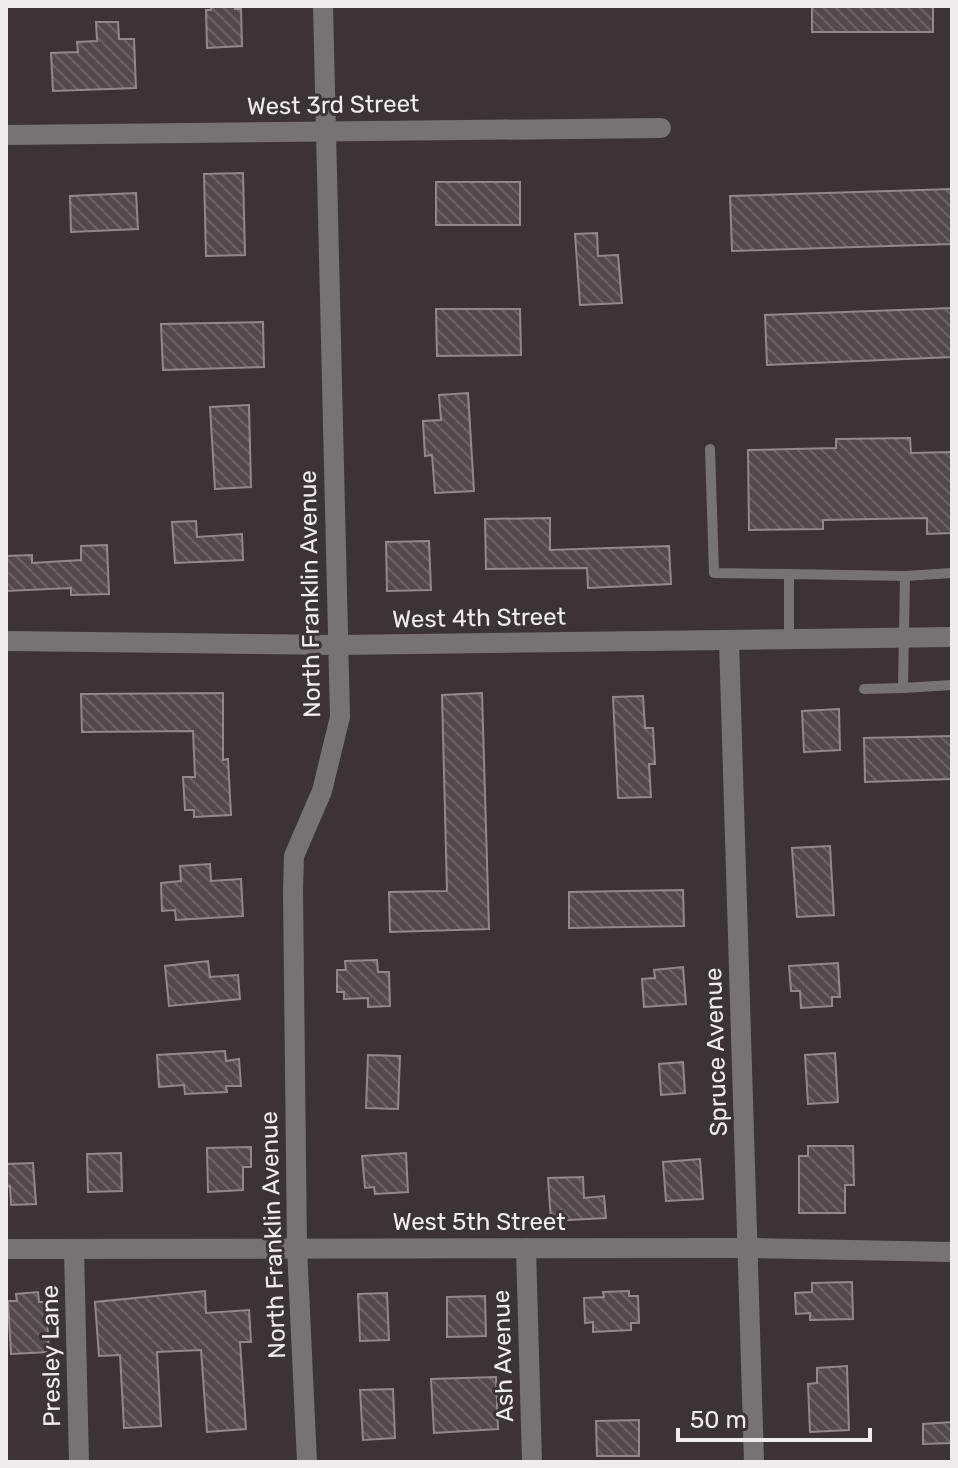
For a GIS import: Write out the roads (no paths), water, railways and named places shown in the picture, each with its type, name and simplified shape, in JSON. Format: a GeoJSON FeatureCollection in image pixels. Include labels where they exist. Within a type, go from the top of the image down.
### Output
{"type":"FeatureCollection","features":[{"type":"Feature","properties":{"kind":"street","name":"North Franklin Avenue"},"geometry":{"type":"LineString","coordinates":[[307,1462],[297,1248],[294,856],[322,791],[340,717],[323,6]]}},
{"type":"Feature","properties":{"kind":"street","name":"West 3rd Street"},"geometry":{"type":"LineString","coordinates":[[6,135],[661,128]]}},
{"type":"Feature","properties":{"kind":"street","name":"West 4th Street"},"geometry":{"type":"LineString","coordinates":[[6,641],[338,645],[952,637]]}},
{"type":"Feature","properties":{"kind":"street","name":"Spruce Avenue"},"geometry":{"type":"LineString","coordinates":[[729,641],[754,1462]]}},
{"type":"Feature","properties":{"kind":"street","name":"Ash Avenue"},"geometry":{"type":"LineString","coordinates":[[526,1248],[532,1462]]}},
{"type":"Feature","properties":{"kind":"street","name":"West 5th Street"},"geometry":{"type":"LineString","coordinates":[[6,1249],[748,1248],[952,1252]]}},
{"type":"Feature","properties":{"kind":"street","name":"Presley Lane"},"geometry":{"type":"LineString","coordinates":[[74,1250],[79,1462]]}},
{"type":"Feature","properties":{"kind":"lane"},"geometry":{"type":"LineString","coordinates":[[710,449],[714,573],[905,576],[952,573]]}},
{"type":"Feature","properties":{"kind":"lane"},"geometry":{"type":"LineString","coordinates":[[789,574],[789,639]]}},
{"type":"Feature","properties":{"kind":"lane"},"geometry":{"type":"LineString","coordinates":[[903,688],[905,576]]}},
{"type":"Feature","properties":{"kind":"lane"},"geometry":{"type":"LineString","coordinates":[[864,689],[952,685]]}}]}
